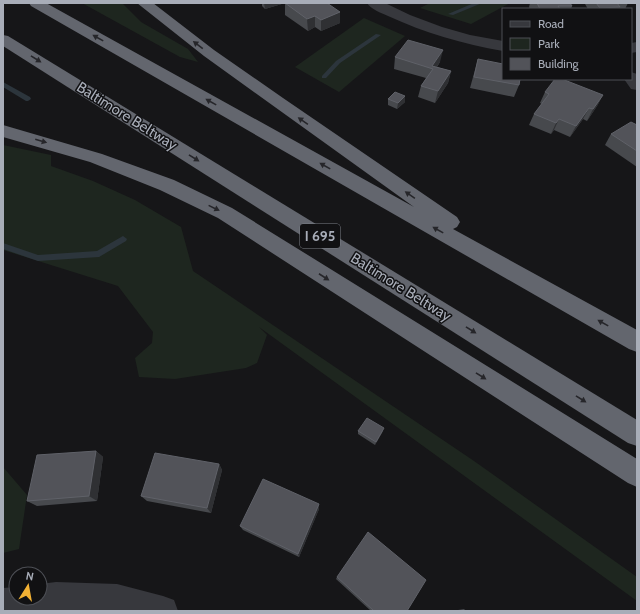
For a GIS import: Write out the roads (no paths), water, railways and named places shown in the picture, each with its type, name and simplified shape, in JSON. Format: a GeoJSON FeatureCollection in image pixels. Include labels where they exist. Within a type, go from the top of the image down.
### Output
{"type":"FeatureCollection","features":[{"type":"Feature","properties":{"kind":"highway"},"geometry":{"type":"LineString","coordinates":[[36,3],[637,342]]}},
{"type":"Feature","properties":{"kind":"highway"},"geometry":{"type":"LineString","coordinates":[[144,3],[209,53],[277,102],[569,304]]}},
{"type":"Feature","properties":{"kind":"highway","name":"Baltimore Beltway"},"geometry":{"type":"LineString","coordinates":[[3,39],[637,434]]}},
{"type":"Feature","properties":{"kind":"highway"},"geometry":{"type":"LineString","coordinates":[[3,131],[96,158],[167,185],[225,213],[637,474]]}},
{"type":"Feature","properties":{"kind":"street"},"geometry":{"type":"LineString","coordinates":[[374,3],[387,11],[430,28],[452,35],[502,46]]}},
{"type":"Feature","properties":{"kind":"street"},"geometry":{"type":"LineString","coordinates":[[3,603],[56,598],[117,599],[163,611]]}},
{"type":"Feature","properties":{"kind":"waterway"},"geometry":{"type":"LineString","coordinates":[[451,14],[479,3]]}},
{"type":"Feature","properties":{"kind":"waterway"},"geometry":{"type":"LineString","coordinates":[[324,77],[338,62],[378,35]]}},
{"type":"Feature","properties":{"kind":"waterway"},"geometry":{"type":"LineString","coordinates":[[3,84],[28,99]]}},
{"type":"Feature","properties":{"kind":"waterway"},"geometry":{"type":"LineString","coordinates":[[3,246],[38,258],[99,254],[123,239]]}}]}
